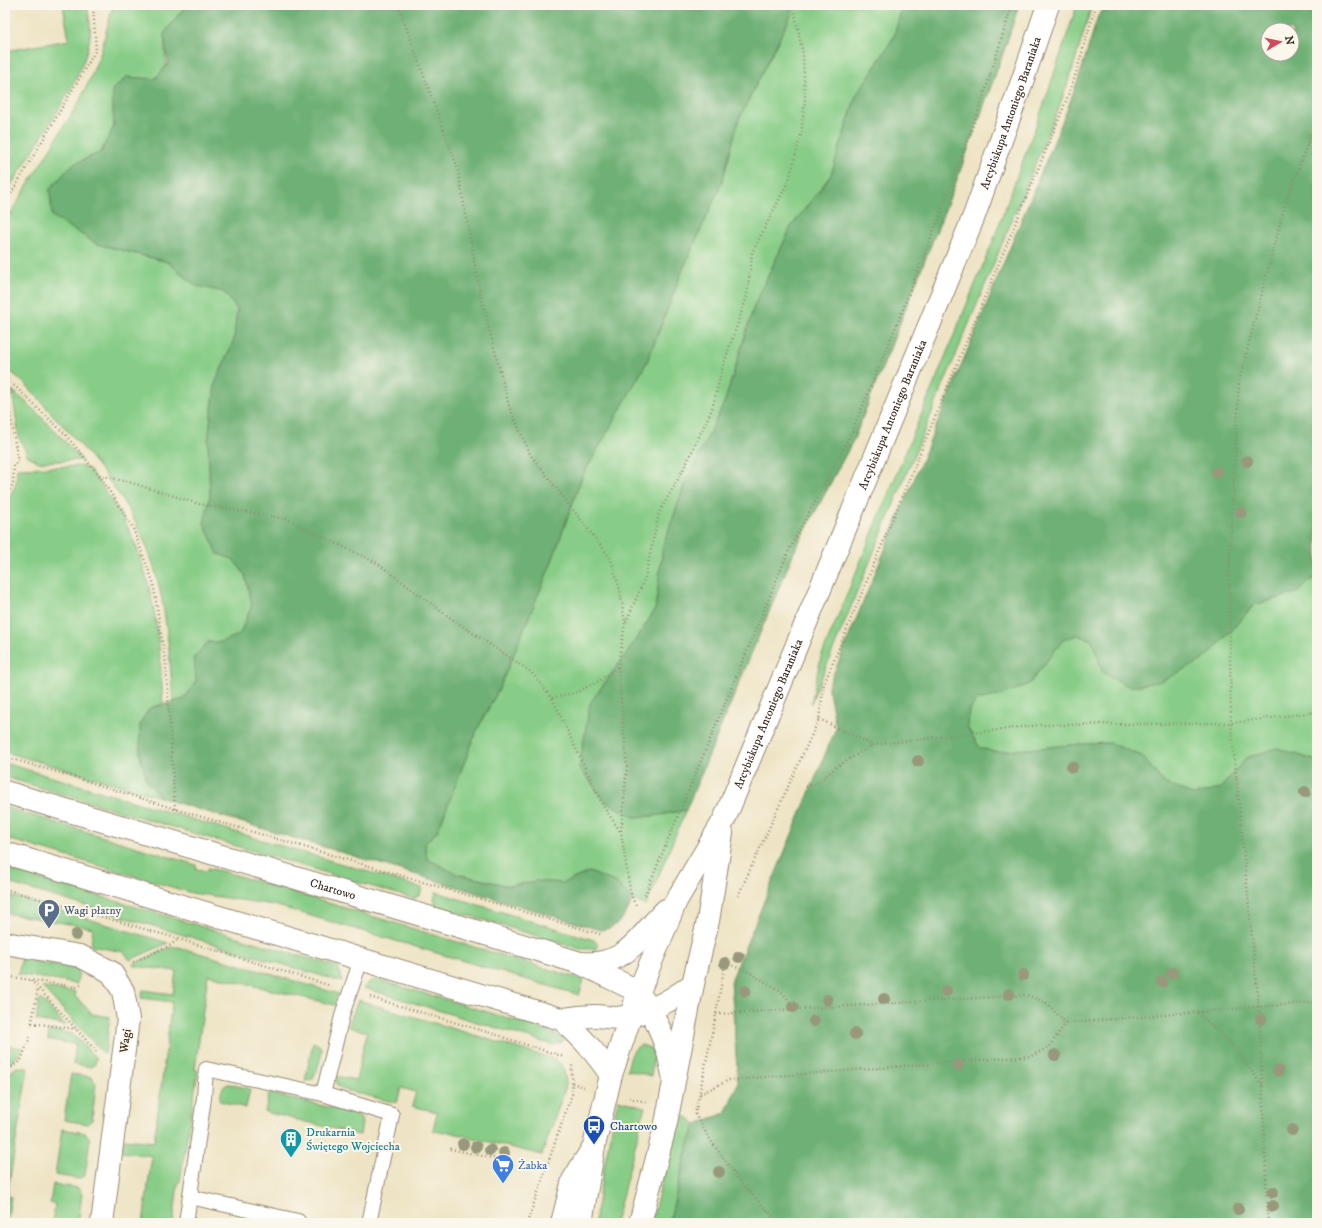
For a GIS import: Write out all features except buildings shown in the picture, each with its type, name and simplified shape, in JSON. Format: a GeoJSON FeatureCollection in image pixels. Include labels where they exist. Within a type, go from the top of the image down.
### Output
{"type":"FeatureCollection","features":[{"type":"Feature","properties":{"kind":"street","name":"Arcybiskupa Antoniego Baraniaka"},"geometry":{"type":"LineString","coordinates":[[594,1146],[609,1083],[640,1006],[676,901],[724,820],[974,216],[1048,5]]}},
{"type":"Feature","properties":{"kind":"street","name":"Chartowo"},"geometry":{"type":"LineString","coordinates":[[5,792],[580,963],[623,984],[640,1006]]}},
{"type":"Feature","properties":{"kind":"street","name":"Arcybiskupa Antoniego Baraniaka"},"geometry":{"type":"LineString","coordinates":[[640,1223],[669,1107],[693,984],[708,921],[724,820]]}},
{"type":"Feature","properties":{"kind":"street"},"geometry":{"type":"LineString","coordinates":[[5,853],[561,1019],[579,1034],[592,1048],[609,1083]]}},
{"type":"Feature","properties":{"kind":"street"},"geometry":{"type":"LineString","coordinates":[[580,963],[602,963],[631,949],[654,922],[676,901]]}},
{"type":"Feature","properties":{"kind":"street"},"geometry":{"type":"LineString","coordinates":[[5,943],[80,956],[111,972]]}},
{"type":"Feature","properties":{"kind":"street","name":"Wagi"},"geometry":{"type":"LineString","coordinates":[[102,1223],[128,1019],[123,991],[111,972]]}},
{"type":"Feature","properties":{"kind":"street"},"geometry":{"type":"LineString","coordinates":[[561,1019],[584,1016],[616,1018],[640,1006],[673,998],[693,984]]}},
{"type":"Feature","properties":{"kind":"street"},"geometry":{"type":"LineString","coordinates":[[640,1006],[659,1028],[668,1052],[674,1079]]}},
{"type":"Feature","properties":{"kind":"street"},"geometry":{"type":"LineString","coordinates":[[562,1223],[573,1180],[594,1146]]}},
{"type":"Feature","properties":{"kind":"street"},"geometry":{"type":"LineString","coordinates":[[580,1223],[594,1146]]}},
{"type":"Feature","properties":{"kind":"lane"},"geometry":{"type":"LineString","coordinates":[[323,1094],[343,1012],[361,960]]}},
{"type":"Feature","properties":{"kind":"lane"},"geometry":{"type":"LineString","coordinates":[[186,1223],[204,1098],[206,1069],[323,1094],[392,1115],[369,1223]]}},
{"type":"Feature","properties":{"kind":"lane"},"geometry":{"type":"LineString","coordinates":[[190,1197],[298,1221],[298,1223]]}},
{"type":"Feature","properties":{"kind":"path"},"geometry":{"type":"LineString","coordinates":[[5,204],[96,50],[93,5]]}},
{"type":"Feature","properties":{"kind":"path"},"geometry":{"type":"LineString","coordinates":[[639,910],[633,900],[630,890],[621,832],[627,767],[618,667],[626,623],[645,578],[658,512],[682,472],[712,409],[723,366],[747,296],[752,253],[789,180],[801,134],[805,101],[804,54],[793,5]]}},
{"type":"Feature","properties":{"kind":"path"},"geometry":{"type":"LineString","coordinates":[[644,897],[789,550],[852,434],[943,207],[983,98],[1012,5]]}},
{"type":"Feature","properties":{"kind":"path"},"geometry":{"type":"LineString","coordinates":[[738,896],[819,719],[824,684],[1063,109],[1076,73],[1096,5]]}},
{"type":"Feature","properties":{"kind":"path"},"geometry":{"type":"LineString","coordinates":[[400,6],[457,166],[481,297],[508,406],[530,454],[610,559],[620,590],[626,623]]}},
{"type":"Feature","properties":{"kind":"path"},"geometry":{"type":"LineString","coordinates":[[1268,1223],[1264,1087],[1259,1008],[1231,723],[1229,575],[1239,381],[1284,208],[1317,118]]}},
{"type":"Feature","properties":{"kind":"path"},"geometry":{"type":"LineString","coordinates":[[5,377],[64,433],[99,475],[132,526],[153,582],[166,665],[175,809]]}},
{"type":"Feature","properties":{"kind":"path"},"geometry":{"type":"LineString","coordinates":[[5,377],[18,463],[14,464],[13,484],[5,499]]}},
{"type":"Feature","properties":{"kind":"path"},"geometry":{"type":"LineString","coordinates":[[99,475],[132,483],[199,504],[286,519],[377,563],[449,617],[531,672],[552,698],[604,806],[621,832]]}},
{"type":"Feature","properties":{"kind":"path"},"geometry":{"type":"LineString","coordinates":[[552,698],[577,692],[599,681],[618,667]]}},
{"type":"Feature","properties":{"kind":"path"},"geometry":{"type":"LineString","coordinates":[[806,787],[816,784],[836,767],[873,745],[1040,725],[1231,723],[1317,712]]}},
{"type":"Feature","properties":{"kind":"path"},"geometry":{"type":"LineString","coordinates":[[819,719],[873,745]]}},
{"type":"Feature","properties":{"kind":"path"},"geometry":{"type":"LineString","coordinates":[[5,757],[175,809],[605,936]]}},
{"type":"Feature","properties":{"kind":"path"},"geometry":{"type":"LineString","coordinates":[[5,889],[179,939],[565,1057]]}},
{"type":"Feature","properties":{"kind":"path"},"geometry":{"type":"LineString","coordinates":[[111,972],[169,946],[179,939]]}},
{"type":"Feature","properties":{"kind":"path"},"geometry":{"type":"LineString","coordinates":[[695,1114],[716,1014],[726,957]]}},
{"type":"Feature","properties":{"kind":"path"},"geometry":{"type":"LineString","coordinates":[[725,963],[745,970],[781,991],[795,1009]]}},
{"type":"Feature","properties":{"kind":"path"},"geometry":{"type":"LineString","coordinates":[[5,976],[76,987]]}},
{"type":"Feature","properties":{"kind":"path"},"geometry":{"type":"LineString","coordinates":[[31,980],[102,1058]]}},
{"type":"Feature","properties":{"kind":"path"},"geometry":{"type":"LineString","coordinates":[[31,1027],[38,987]]}},
{"type":"Feature","properties":{"kind":"path"},"geometry":{"type":"LineString","coordinates":[[716,1014],[1027,995],[1046,1003],[1066,1024]]}},
{"type":"Feature","properties":{"kind":"path"},"geometry":{"type":"LineString","coordinates":[[700,1094],[729,1080],[1031,1056],[1049,1047],[1066,1024],[1317,1002]]}},
{"type":"Feature","properties":{"kind":"path"},"geometry":{"type":"LineString","coordinates":[[1198,1013],[1236,1049],[1264,1087]]}},
{"type":"Feature","properties":{"kind":"path"},"geometry":{"type":"LineString","coordinates":[[32,1023],[76,1029]]}},
{"type":"Feature","properties":{"kind":"path"},"geometry":{"type":"LineString","coordinates":[[5,1072],[21,1060],[30,1037]]}},
{"type":"Feature","properties":{"kind":"path"},"geometry":{"type":"LineString","coordinates":[[527,1223],[572,1094],[572,1060]]}},
{"type":"Feature","properties":{"kind":"path"},"geometry":{"type":"LineString","coordinates":[[572,1083],[609,1083],[669,1107],[695,1114],[711,1141],[742,1184],[778,1223]]}},
{"type":"Feature","properties":{"kind":"path"},"geometry":{"type":"LineString","coordinates":[[450,1149],[511,1162]]}},
{"type":"Feature","properties":{"kind":"green space"},"geometry":{"type":"Polygon","coordinates":[[[63,5],[87,5],[90,28],[88,48],[73,85],[5,195],[5,51],[69,40],[63,5]]]}},
{"type":"Feature","properties":{"kind":"green space"},"geometry":{"type":"Polygon","coordinates":[[[113,5],[186,5],[164,34],[166,66],[155,79],[127,77],[112,90],[114,126],[101,152],[72,165],[50,189],[52,216],[97,244],[168,262],[189,280],[224,292],[237,309],[234,339],[215,384],[208,441],[210,496],[204,523],[218,554],[233,559],[245,575],[252,605],[240,634],[222,642],[208,642],[196,681],[184,699],[173,703],[168,642],[158,582],[151,557],[130,512],[102,471],[70,433],[36,395],[5,367],[5,222],[79,102],[101,51],[113,5]]]}},
{"type":"Feature","properties":{"kind":"green space"},"geometry":{"type":"Polygon","coordinates":[[[186,5],[796,5],[739,119],[722,182],[681,274],[647,362],[582,477],[551,564],[499,689],[477,730],[438,830],[425,844],[427,859],[457,874],[509,886],[537,881],[563,883],[589,872],[617,883],[633,900],[621,920],[612,927],[600,930],[184,805],[160,797],[147,780],[140,756],[140,723],[150,708],[184,699],[196,681],[194,657],[208,642],[222,642],[240,634],[252,605],[245,575],[233,559],[218,554],[204,523],[210,496],[208,441],[215,384],[234,339],[237,309],[224,292],[196,286],[168,262],[97,244],[52,216],[50,189],[72,165],[101,152],[114,126],[112,90],[127,77],[155,79],[168,64],[164,34],[186,5]]]}},
{"type":"Feature","properties":{"kind":"green space"},"geometry":{"type":"Polygon","coordinates":[[[796,5],[902,5],[894,37],[856,96],[831,175],[791,227],[754,306],[725,401],[685,484],[663,546],[655,610],[633,644],[634,817],[654,816],[686,810],[646,906],[633,900],[617,883],[589,872],[563,883],[537,881],[509,886],[457,874],[427,859],[425,844],[438,830],[477,730],[499,689],[551,564],[582,477],[647,362],[681,274],[722,182],[739,119],[796,5]]]}},
{"type":"Feature","properties":{"kind":"green space"},"geometry":{"type":"Polygon","coordinates":[[[902,5],[1019,5],[958,177],[854,439],[794,552],[686,810],[654,816],[634,817],[606,802],[579,768],[590,703],[633,644],[655,610],[663,546],[685,484],[725,401],[754,306],[791,227],[831,175],[856,96],[894,37],[902,5]]]}},
{"type":"Feature","properties":{"kind":"green space"},"geometry":{"type":"Polygon","coordinates":[[[1077,5],[1092,5],[1072,71],[1059,107],[811,703],[821,657],[993,241],[1045,101],[1077,5]]]}},
{"type":"Feature","properties":{"kind":"green space"},"geometry":{"type":"Polygon","coordinates":[[[1107,5],[1317,5],[1317,575],[1297,593],[1254,605],[1205,659],[1162,681],[1130,687],[1103,673],[1092,640],[1077,635],[1063,640],[1029,684],[1002,695],[977,700],[969,710],[967,727],[980,748],[995,752],[1110,743],[1142,756],[1164,783],[1194,795],[1220,789],[1246,758],[1277,748],[1317,761],[1317,1223],[669,1223],[686,1152],[696,1124],[725,1113],[738,1084],[731,981],[836,728],[828,687],[1067,110],[1098,16],[1107,5]]]}},
{"type":"Feature","properties":{"kind":"green space"},"geometry":{"type":"Polygon","coordinates":[[[12,390],[57,433],[82,460],[39,462],[28,456],[19,438],[12,390]]]}},
{"type":"Feature","properties":{"kind":"green space"},"geometry":{"type":"Polygon","coordinates":[[[82,466],[89,469],[110,497],[124,520],[137,549],[150,592],[158,636],[163,704],[150,708],[140,723],[140,756],[147,780],[160,797],[5,752],[5,505],[16,484],[17,468],[82,466]]]}},
{"type":"Feature","properties":{"kind":"green space"},"geometry":{"type":"Polygon","coordinates":[[[1317,575],[1317,761],[1277,748],[1246,758],[1220,789],[1194,795],[1164,783],[1141,756],[1110,743],[995,752],[980,748],[967,727],[969,710],[977,700],[1002,695],[1029,684],[1063,640],[1077,635],[1092,640],[1103,673],[1205,659],[1254,605],[1297,593],[1317,575]]]}},
{"type":"Feature","properties":{"kind":"green space"},"geometry":{"type":"Polygon","coordinates":[[[5,763],[422,888],[420,895],[414,899],[5,777],[5,763]]]}},
{"type":"Feature","properties":{"kind":"green space"},"geometry":{"type":"Polygon","coordinates":[[[5,807],[196,865],[196,869],[208,871],[208,868],[225,872],[584,980],[579,995],[274,905],[192,893],[5,838],[5,807]]]}},
{"type":"Feature","properties":{"kind":"green space"},"geometry":{"type":"Polygon","coordinates":[[[5,868],[338,967],[342,982],[5,882],[5,868]]]}},
{"type":"Feature","properties":{"kind":"green space"},"geometry":{"type":"Polygon","coordinates":[[[436,892],[594,940],[597,943],[596,949],[580,949],[437,906],[434,900],[436,892]]]}},
{"type":"Feature","properties":{"kind":"green space"},"geometry":{"type":"Polygon","coordinates":[[[5,894],[168,943],[130,960],[124,952],[91,946],[93,928],[5,913],[5,894]]]}},
{"type":"Feature","properties":{"kind":"green space"},"geometry":{"type":"Polygon","coordinates":[[[171,947],[178,947],[339,994],[335,1005],[208,975],[195,1069],[198,1071],[180,1181],[178,1184],[173,1223],[143,1223],[152,1156],[122,1152],[124,1139],[154,1142],[172,1002],[141,998],[143,990],[173,994],[176,971],[134,966],[133,964],[171,947]]]}},
{"type":"Feature","properties":{"kind":"green space"},"geometry":{"type":"Polygon","coordinates":[[[21,959],[79,969],[77,984],[18,974],[21,959]]]}},
{"type":"Feature","properties":{"kind":"green space"},"geometry":{"type":"Polygon","coordinates":[[[376,979],[545,1029],[565,1039],[562,1042],[553,1045],[364,988],[367,984],[376,979]]]}},
{"type":"Feature","properties":{"kind":"green space"},"geometry":{"type":"Polygon","coordinates":[[[42,987],[75,992],[75,996],[92,1014],[110,1017],[105,1055],[42,987]]]}},
{"type":"Feature","properties":{"kind":"green space"},"geometry":{"type":"Polygon","coordinates":[[[39,1000],[42,1000],[65,1025],[36,1020],[39,1000]]]}},
{"type":"Feature","properties":{"kind":"green space"},"geometry":{"type":"Polygon","coordinates":[[[358,1000],[557,1060],[564,1072],[566,1086],[542,1155],[445,1131],[443,1133],[433,1130],[437,1112],[412,1106],[416,1092],[401,1088],[397,1103],[341,1089],[336,1083],[336,1076],[356,1080],[367,1032],[348,1027],[358,1000]]]}},
{"type":"Feature","properties":{"kind":"green space"},"geometry":{"type":"Polygon","coordinates":[[[49,1030],[73,1034],[96,1058],[95,1064],[91,1067],[73,1064],[76,1044],[48,1040],[49,1030]]]}},
{"type":"Feature","properties":{"kind":"green space"},"geometry":{"type":"Polygon","coordinates":[[[313,1042],[321,1048],[320,1059],[312,1080],[305,1081],[313,1042]]]}},
{"type":"Feature","properties":{"kind":"green space"},"geometry":{"type":"Polygon","coordinates":[[[5,1045],[23,1048],[15,1059],[5,1068],[5,1045]]]}},
{"type":"Feature","properties":{"kind":"green space"},"geometry":{"type":"Polygon","coordinates":[[[642,1045],[650,1048],[654,1055],[651,1076],[627,1070],[633,1052],[642,1045]]]}},
{"type":"Feature","properties":{"kind":"green space"},"geometry":{"type":"Polygon","coordinates":[[[17,1067],[28,1068],[7,1196],[11,1197],[7,1223],[5,1223],[5,1076],[17,1067]]]}},
{"type":"Feature","properties":{"kind":"green space"},"geometry":{"type":"Polygon","coordinates":[[[71,1074],[92,1077],[96,1084],[92,1120],[87,1124],[64,1120],[71,1074]]]}},
{"type":"Feature","properties":{"kind":"green space"},"geometry":{"type":"Polygon","coordinates":[[[229,1084],[250,1089],[246,1108],[220,1101],[224,1086],[229,1084]]]}},
{"type":"Feature","properties":{"kind":"green space"},"geometry":{"type":"Polygon","coordinates":[[[269,1093],[357,1114],[362,1121],[360,1135],[265,1112],[269,1093]]]}},
{"type":"Feature","properties":{"kind":"green space"},"geometry":{"type":"Polygon","coordinates":[[[618,1100],[645,1107],[615,1223],[594,1223],[608,1146],[618,1100]]]}},
{"type":"Feature","properties":{"kind":"green space"},"geometry":{"type":"Polygon","coordinates":[[[678,1115],[687,1117],[696,1124],[686,1152],[669,1223],[651,1223],[663,1178],[678,1115]]]}},
{"type":"Feature","properties":{"kind":"green space"},"geometry":{"type":"Polygon","coordinates":[[[62,1129],[86,1133],[90,1139],[85,1175],[79,1179],[55,1175],[62,1129]]]}},
{"type":"Feature","properties":{"kind":"green space"},"geometry":{"type":"Polygon","coordinates":[[[53,1184],[78,1188],[82,1194],[78,1223],[52,1223],[55,1204],[50,1203],[53,1184]]]}},
{"type":"Feature","properties":{"kind":"place","name":"Wagi płatny"},"geometry":{"type":"Point","coordinates":[49,930]}},
{"type":"Feature","properties":{"kind":"place","name":"Chartowo"},"geometry":{"type":"Point","coordinates":[594,1146]}},
{"type":"Feature","properties":{"kind":"place","name":"Drukarnia Świętego Wojciecha"},"geometry":{"type":"Point","coordinates":[291,1158]}},
{"type":"Feature","properties":{"kind":"place","name":"Żabka"},"geometry":{"type":"Point","coordinates":[503,1184]}}]}
